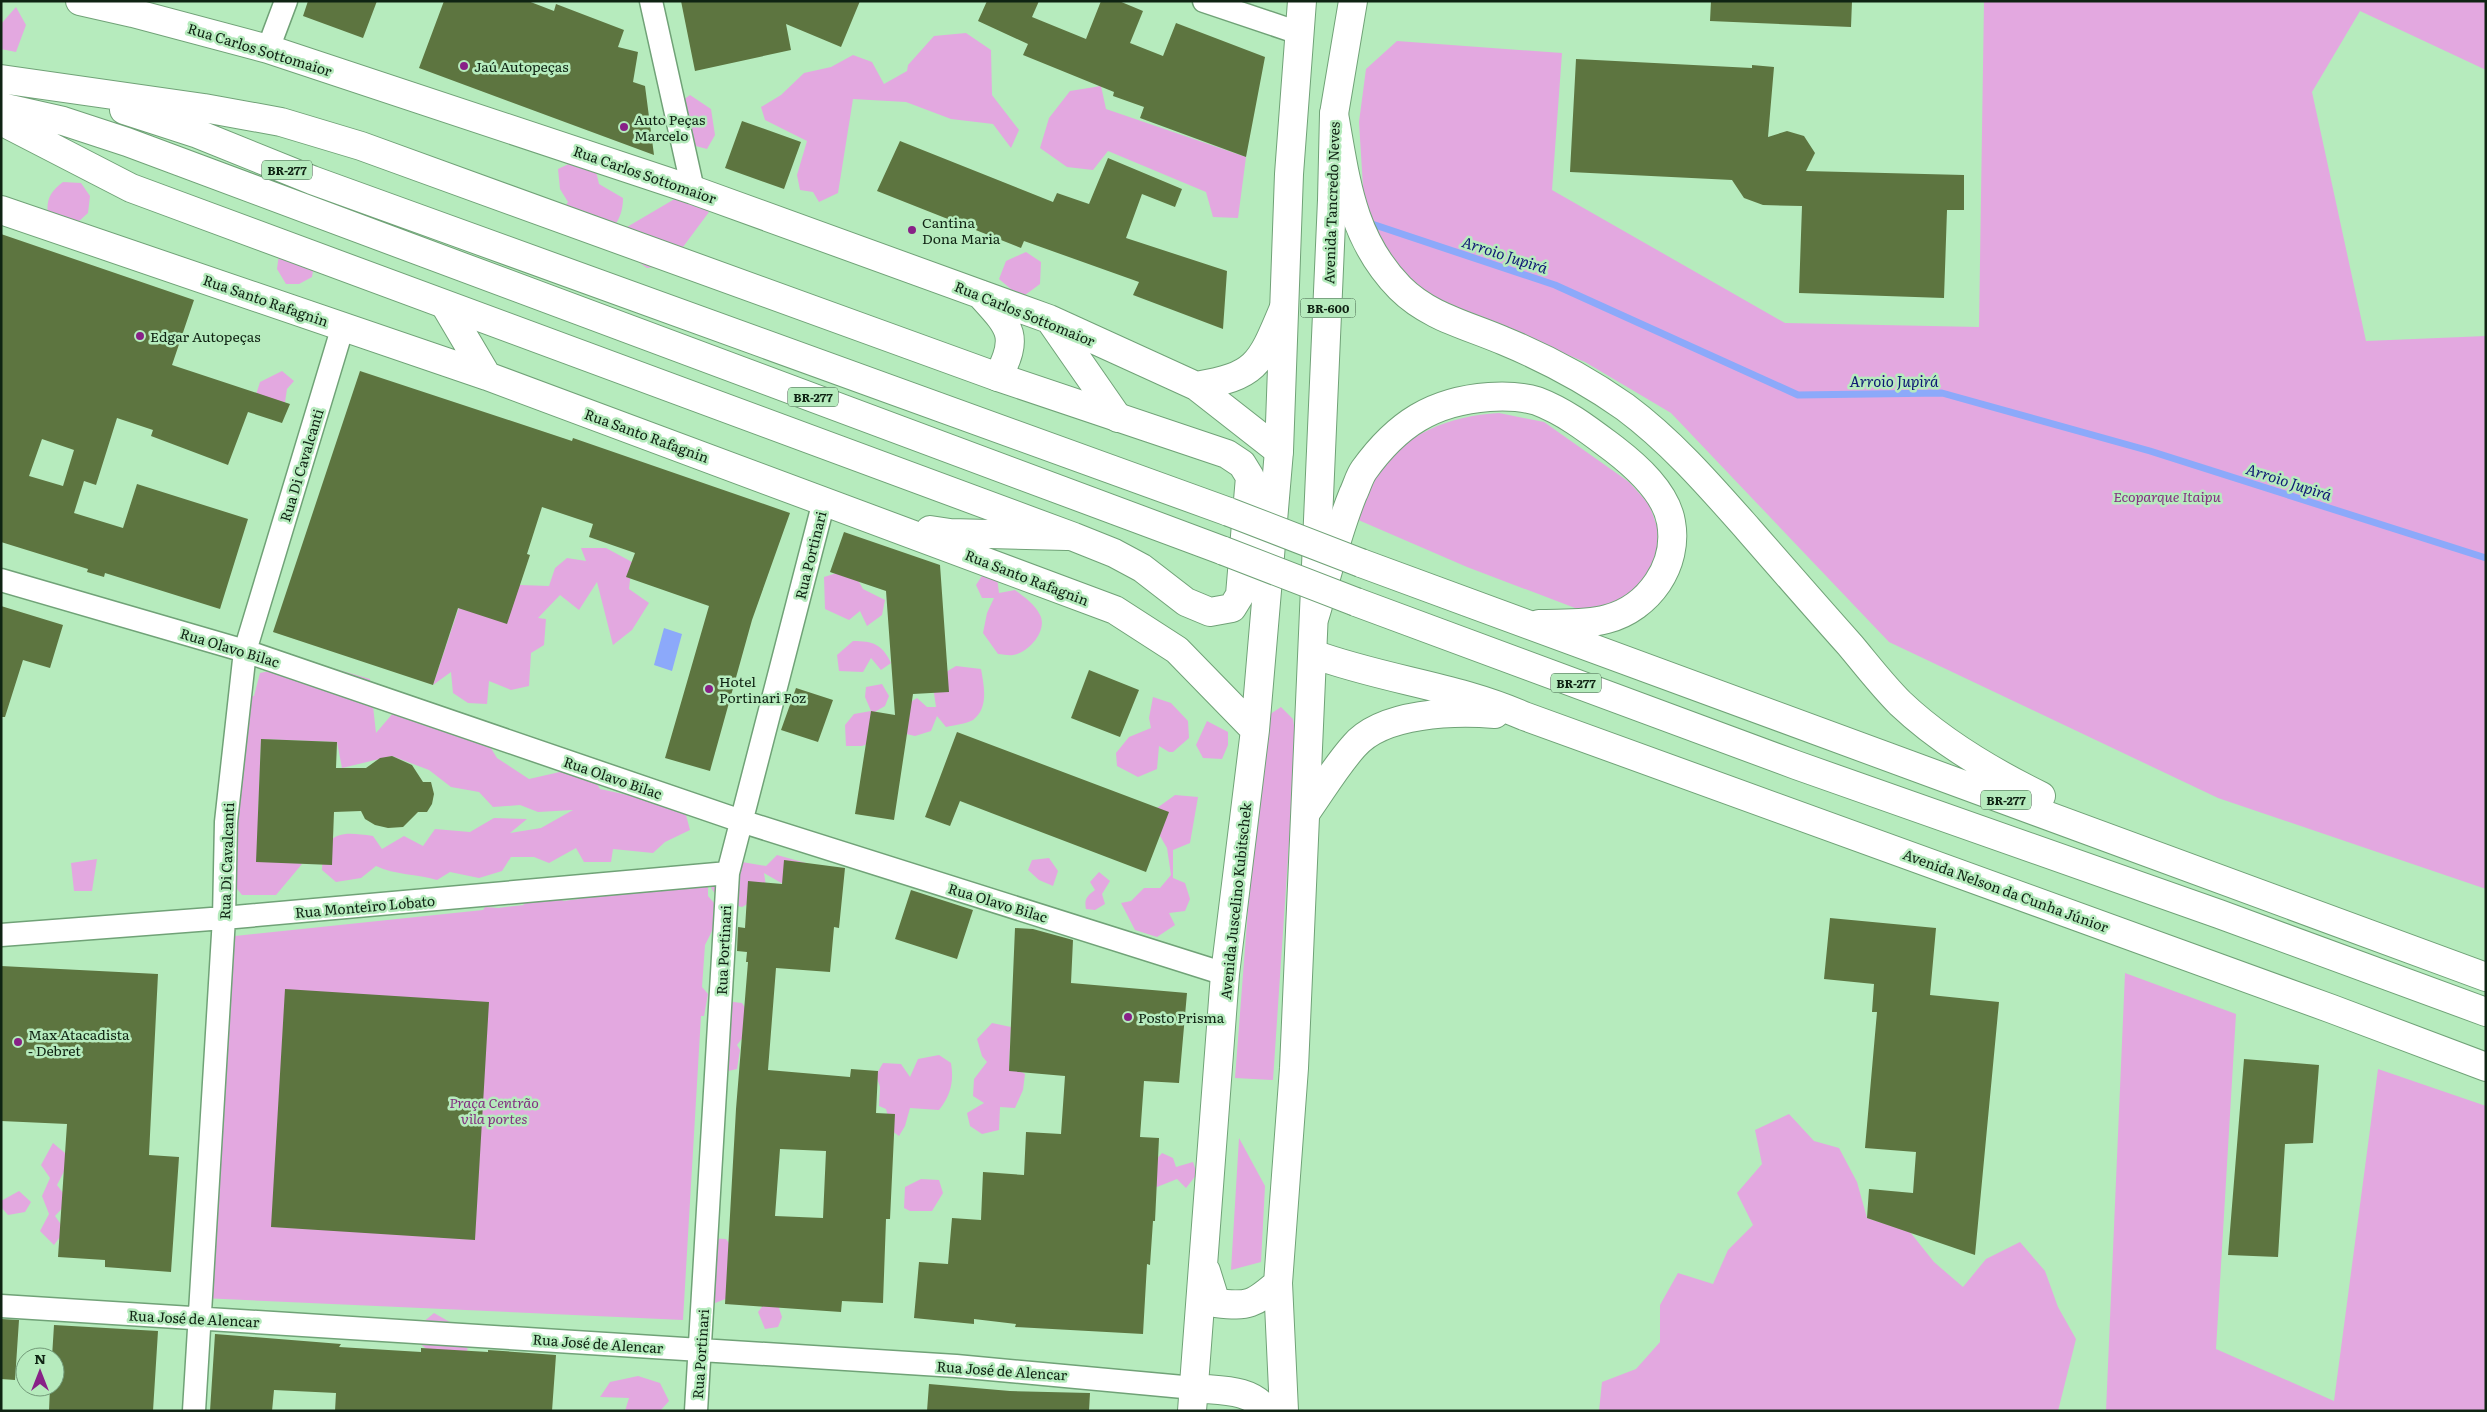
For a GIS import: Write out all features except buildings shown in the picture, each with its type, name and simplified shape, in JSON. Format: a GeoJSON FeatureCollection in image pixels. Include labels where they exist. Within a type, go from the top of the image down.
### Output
{"type":"FeatureCollection","features":[{"type":"Feature","properties":{"kind":"main road","name":"Rua Carlos Sottomaior"},"geometry":{"type":"LineString","coordinates":[[80,1],[133,13],[268,50],[693,190],[1050,319],[1196,386],[1279,451]]}},
{"type":"Feature","properties":{"kind":"main road","name":"BR-600"},"geometry":{"type":"LineString","coordinates":[[1279,451],[1289,174],[1302,1]]}},
{"type":"Feature","properties":{"kind":"main road","name":"Avenida Tancredo Neves"},"geometry":{"type":"LineString","coordinates":[[1314,616],[1332,210],[1334,114],[1353,1]]}},
{"type":"Feature","properties":{"kind":"main road","name":"BR-277"},"geometry":{"type":"LineString","coordinates":[[1,79],[31,84],[132,112],[198,134],[312,180],[1229,512],[1525,624],[2486,977]]}},
{"type":"Feature","properties":{"kind":"main road"},"geometry":{"type":"LineString","coordinates":[[1,121],[131,188],[1114,553],[1142,568],[1186,602],[1210,612],[1232,608],[1240,595],[1250,477],[1242,464],[1227,454],[998,377],[343,141],[281,122],[204,108],[31,84]]}},
{"type":"Feature","properties":{"kind":"main road","name":"BR-277"},"geometry":{"type":"LineString","coordinates":[[1,106],[63,121],[126,142],[1224,551],[1356,602],[1787,761],[2220,914],[2486,1012]]}},
{"type":"Feature","properties":{"kind":"main road"},"geometry":{"type":"LineString","coordinates":[[1334,114],[1350,203],[1364,240],[1376,260],[1415,301],[1439,316],[1504,341],[1569,372],[1624,407],[1656,433],[1698,472],[1900,703],[1941,735],[2008,780],[2175,862]]}},
{"type":"Feature","properties":{"kind":"main road","name":"Rua Santo Rafagnin"},"geometry":{"type":"LineString","coordinates":[[1,210],[487,376],[1115,610],[1177,650],[1255,730]]}},
{"type":"Feature","properties":{"kind":"main road"},"geometry":{"type":"LineString","coordinates":[[979,293],[1003,319],[1011,336],[1009,356],[998,377]]}},
{"type":"Feature","properties":{"kind":"main road"},"geometry":{"type":"LineString","coordinates":[[446,305],[487,376]]}},
{"type":"Feature","properties":{"kind":"main road"},"geometry":{"type":"LineString","coordinates":[[1196,386],[1228,381],[1246,373],[1258,360],[1270,342],[1285,306]]}},
{"type":"Feature","properties":{"kind":"main road"},"geometry":{"type":"LineString","coordinates":[[1050,319],[1118,418]]}},
{"type":"Feature","properties":{"kind":"main road"},"geometry":{"type":"LineString","coordinates":[[1284,1411],[1278,1283],[1294,1068],[1314,616],[1346,511],[1363,471],[1386,444],[1415,418],[1440,405],[1472,398],[1511,395],[1537,401],[1582,424],[1635,465],[1662,499],[1671,521],[1672,548],[1661,581],[1642,602],[1608,619],[1525,624]]}},
{"type":"Feature","properties":{"kind":"main road","name":"Avenida Juscelino Kubitschek"},"geometry":{"type":"LineString","coordinates":[[1193,1399],[1225,974],[1255,730],[1279,451]]}},
{"type":"Feature","properties":{"kind":"main road"},"geometry":{"type":"LineString","coordinates":[[882,522],[950,533],[1074,537]]}},
{"type":"Feature","properties":{"kind":"main road","name":"Avenida Nelson da Cunha Júnior"},"geometry":{"type":"LineString","coordinates":[[1313,654],[1347,666],[1396,679],[1457,691],[1494,703],[1524,716],[2332,1009],[2486,1067]]}},
{"type":"Feature","properties":{"kind":"main road","name":"Avenida Nelson da Cunha Júnior"},"geometry":{"type":"LineString","coordinates":[[1306,811],[1355,744],[1374,730],[1412,717],[1460,712],[1524,716]]}},
{"type":"Feature","properties":{"kind":"main road"},"geometry":{"type":"LineString","coordinates":[[1203,1263],[1216,1303],[1240,1306],[1258,1301],[1278,1283]]}},
{"type":"Feature","properties":{"kind":"main road"},"geometry":{"type":"LineString","coordinates":[[1193,1399],[1244,1393],[1261,1402],[1267,1411]]}},
{"type":"Feature","properties":{"kind":"street"},"geometry":{"type":"LineString","coordinates":[[268,50],[286,1]]}},
{"type":"Feature","properties":{"kind":"street"},"geometry":{"type":"LineString","coordinates":[[651,1],[693,190]]}},
{"type":"Feature","properties":{"kind":"street"},"geometry":{"type":"LineString","coordinates":[[1204,1],[1299,33]]}},
{"type":"Feature","properties":{"kind":"street","name":"Rua Di Cavalcanti"},"geometry":{"type":"LineString","coordinates":[[194,1411],[224,918],[226,822],[245,651],[343,326]]}},
{"type":"Feature","properties":{"kind":"street","name":"Rua Portinari"},"geometry":{"type":"LineString","coordinates":[[696,1411],[728,873],[824,500]]}},
{"type":"Feature","properties":{"kind":"street","name":"Rua Olavo Bilac"},"geometry":{"type":"LineString","coordinates":[[1,580],[245,651],[741,821],[1225,974]]}},
{"type":"Feature","properties":{"kind":"street","name":"Rua Monteiro Lobato"},"geometry":{"type":"LineString","coordinates":[[1,935],[224,918],[728,873]]}},
{"type":"Feature","properties":{"kind":"street","name":"Rua José de Alencar"},"geometry":{"type":"LineString","coordinates":[[1,1306],[1014,1370],[1193,1399]]}},
{"type":"Feature","properties":{"kind":"green space","name":"Ecoparque Itaipu"},"geometry":{"type":"Polygon","coordinates":[[[1984,1],[2486,1],[2486,70],[2360,11],[2312,92],[2366,341],[2486,336],[2486,889],[2218,798],[1889,642],[1671,413],[1585,362],[1439,302],[1392,263],[1364,203],[1359,122],[1366,69],[1397,41],[1562,53],[1552,190],[1785,323],[1979,327],[1984,1]]]}},
{"type":"Feature","properties":{"kind":"green space"},"geometry":{"type":"Polygon","coordinates":[[[16,7],[26,25],[16,52],[1,49],[1,24],[16,7]]]}},
{"type":"Feature","properties":{"kind":"green space"},"geometry":{"type":"Polygon","coordinates":[[[966,33],[991,50],[992,95],[1019,130],[1011,148],[993,124],[951,119],[906,102],[853,99],[838,193],[819,202],[813,192],[800,190],[797,175],[807,141],[765,120],[761,107],[781,95],[804,73],[831,67],[853,55],[872,62],[884,84],[907,71],[908,65],[934,36],[966,33]]]}},
{"type":"Feature","properties":{"kind":"green space"},"geometry":{"type":"Polygon","coordinates":[[[1101,86],[1106,109],[1246,157],[1238,218],[1213,217],[1206,192],[1108,151],[1093,170],[1067,167],[1040,148],[1049,118],[1070,91],[1101,86]]]}},
{"type":"Feature","properties":{"kind":"green space"},"geometry":{"type":"Polygon","coordinates":[[[690,95],[711,109],[715,135],[707,149],[673,140],[663,115],[690,95]]]}},
{"type":"Feature","properties":{"kind":"green space"},"geometry":{"type":"Polygon","coordinates":[[[577,160],[595,167],[599,184],[623,198],[623,205],[617,222],[600,242],[577,240],[554,224],[568,202],[560,189],[558,169],[577,160]]]}},
{"type":"Feature","properties":{"kind":"green space"},"geometry":{"type":"Polygon","coordinates":[[[63,182],[81,183],[90,196],[88,213],[78,222],[48,216],[48,200],[55,189],[63,182]]]}},
{"type":"Feature","properties":{"kind":"green space"},"geometry":{"type":"Polygon","coordinates":[[[678,197],[696,202],[709,212],[680,251],[664,266],[647,268],[625,252],[627,227],[678,197]]]}},
{"type":"Feature","properties":{"kind":"green space"},"geometry":{"type":"Polygon","coordinates":[[[316,252],[312,277],[299,284],[286,284],[277,269],[279,254],[316,252]]]}},
{"type":"Feature","properties":{"kind":"green space"},"geometry":{"type":"Polygon","coordinates":[[[1026,252],[1041,262],[1040,284],[1025,295],[1012,290],[999,279],[1006,261],[1026,252]]]}},
{"type":"Feature","properties":{"kind":"green space"},"geometry":{"type":"Polygon","coordinates":[[[282,371],[294,381],[287,389],[284,409],[254,401],[260,382],[282,371]]]}},
{"type":"Feature","properties":{"kind":"green space"},"geometry":{"type":"Polygon","coordinates":[[[1499,413],[1544,422],[1629,482],[1649,504],[1658,529],[1657,556],[1645,581],[1624,600],[1583,611],[1467,567],[1356,519],[1365,491],[1373,476],[1385,461],[1413,438],[1445,423],[1462,418],[1499,413]]]}},
{"type":"Feature","properties":{"kind":"green space"},"geometry":{"type":"Polygon","coordinates":[[[480,544],[520,585],[549,586],[555,568],[567,558],[586,561],[581,548],[606,548],[632,562],[629,589],[649,603],[632,630],[613,645],[597,582],[579,610],[560,595],[538,618],[546,619],[544,645],[531,653],[529,686],[511,690],[489,681],[487,704],[468,703],[453,693],[451,672],[433,685],[480,544]]]}},
{"type":"Feature","properties":{"kind":"green space"},"geometry":{"type":"Polygon","coordinates":[[[985,571],[997,577],[999,593],[1015,590],[1032,604],[1040,615],[1042,621],[1036,640],[1019,653],[1011,655],[998,654],[983,633],[987,613],[994,598],[982,598],[976,585],[985,571]]]}},
{"type":"Feature","properties":{"kind":"green space"},"geometry":{"type":"Polygon","coordinates":[[[840,572],[854,573],[863,589],[885,600],[882,615],[867,626],[860,611],[849,620],[825,609],[824,577],[840,572]]]}},
{"type":"Feature","properties":{"kind":"green space"},"geometry":{"type":"Polygon","coordinates":[[[853,641],[876,645],[884,652],[891,663],[881,670],[871,658],[863,672],[839,671],[837,655],[853,641]]]}},
{"type":"Feature","properties":{"kind":"green space"},"geometry":{"type":"Polygon","coordinates":[[[311,662],[370,679],[376,733],[400,705],[489,745],[497,758],[529,779],[586,766],[600,789],[669,804],[686,815],[690,830],[665,842],[653,853],[613,849],[611,862],[584,862],[576,848],[549,863],[534,857],[511,857],[502,871],[479,878],[450,872],[437,880],[391,871],[376,866],[361,878],[336,882],[322,870],[326,848],[336,836],[351,834],[373,836],[382,849],[404,836],[423,846],[435,829],[470,832],[494,818],[527,819],[510,833],[541,828],[573,810],[538,812],[520,805],[493,807],[479,792],[451,787],[429,770],[392,756],[342,768],[337,742],[261,739],[258,818],[272,841],[302,864],[276,895],[242,895],[217,864],[213,836],[229,828],[227,782],[221,763],[227,749],[225,731],[230,697],[254,696],[260,673],[311,662]]]}},
{"type":"Feature","properties":{"kind":"green space"},"geometry":{"type":"Polygon","coordinates":[[[956,666],[981,669],[984,696],[978,715],[973,720],[946,727],[937,716],[931,731],[915,736],[902,733],[898,710],[917,698],[927,707],[936,707],[934,693],[941,675],[956,666]]]}},
{"type":"Feature","properties":{"kind":"green space"},"geometry":{"type":"Polygon","coordinates":[[[882,684],[889,696],[885,706],[873,713],[875,741],[862,746],[846,746],[845,725],[854,714],[871,711],[865,697],[866,687],[882,684]]]}},
{"type":"Feature","properties":{"kind":"green space"},"geometry":{"type":"Polygon","coordinates":[[[1153,697],[1171,703],[1188,721],[1189,738],[1173,752],[1169,752],[1159,746],[1157,769],[1138,777],[1117,766],[1116,753],[1129,737],[1151,728],[1149,718],[1153,697]]]}},
{"type":"Feature","properties":{"kind":"green space"},"geometry":{"type":"Polygon","coordinates":[[[1281,707],[1293,719],[1296,739],[1273,1080],[1235,1078],[1261,741],[1266,717],[1281,707]]]}},
{"type":"Feature","properties":{"kind":"green space"},"geometry":{"type":"Polygon","coordinates":[[[1207,721],[1228,732],[1228,745],[1222,759],[1203,758],[1196,745],[1207,721]]]}},
{"type":"Feature","properties":{"kind":"green space"},"geometry":{"type":"Polygon","coordinates":[[[1175,795],[1198,797],[1190,843],[1173,850],[1173,878],[1185,883],[1190,899],[1185,911],[1169,913],[1175,925],[1157,937],[1135,930],[1121,903],[1131,901],[1144,888],[1160,888],[1171,875],[1167,848],[1156,829],[1157,808],[1175,795]]]}},
{"type":"Feature","properties":{"kind":"green space"},"geometry":{"type":"Polygon","coordinates":[[[777,855],[806,863],[795,891],[764,873],[767,893],[742,907],[721,902],[711,888],[723,866],[742,862],[766,866],[777,855]]]}},
{"type":"Feature","properties":{"kind":"green space"},"geometry":{"type":"Polygon","coordinates":[[[1049,858],[1058,871],[1053,886],[1039,880],[1028,870],[1032,860],[1049,858]]]}},
{"type":"Feature","properties":{"kind":"green space"},"geometry":{"type":"Polygon","coordinates":[[[97,859],[92,891],[74,891],[71,863],[97,859]]]}},
{"type":"Feature","properties":{"kind":"green space"},"geometry":{"type":"Polygon","coordinates":[[[1099,872],[1110,881],[1102,894],[1105,904],[1095,910],[1086,909],[1085,903],[1087,898],[1095,890],[1090,882],[1099,872]]]}},
{"type":"Feature","properties":{"kind":"green space","name":"Praça Centrão vila portes"},"geometry":{"type":"Polygon","coordinates":[[[708,885],[708,896],[714,903],[713,929],[705,945],[702,987],[708,994],[704,1016],[701,1016],[683,1320],[202,1298],[235,936],[483,910],[485,907],[498,908],[524,905],[519,896],[555,888],[563,901],[579,899],[576,888],[656,891],[708,885]]]}},
{"type":"Feature","properties":{"kind":"green space"},"geometry":{"type":"Polygon","coordinates":[[[2125,973],[2236,1014],[2216,1349],[2334,1401],[2378,1069],[2486,1106],[2486,1411],[2106,1411],[2125,973]]]}},
{"type":"Feature","properties":{"kind":"green space"},"geometry":{"type":"Polygon","coordinates":[[[725,1001],[742,1003],[751,1017],[744,1036],[737,1045],[740,1050],[737,1069],[724,1072],[725,1001]]]}},
{"type":"Feature","properties":{"kind":"green space"},"geometry":{"type":"Polygon","coordinates":[[[992,1023],[1011,1027],[1009,1065],[1025,1074],[1023,1090],[1015,1108],[1000,1107],[999,1130],[982,1134],[970,1126],[967,1113],[984,1103],[973,1096],[974,1079],[987,1062],[982,1056],[977,1039],[992,1023]]]}},
{"type":"Feature","properties":{"kind":"green space"},"geometry":{"type":"Polygon","coordinates":[[[939,1055],[951,1063],[952,1082],[949,1093],[939,1110],[910,1108],[905,1126],[899,1136],[892,1131],[886,1109],[879,1106],[880,1087],[876,1075],[883,1063],[901,1064],[910,1077],[918,1059],[939,1055]]]}},
{"type":"Feature","properties":{"kind":"green space"},"geometry":{"type":"Polygon","coordinates":[[[1789,1114],[1814,1141],[1839,1148],[1857,1182],[1867,1218],[1910,1232],[1934,1262],[1963,1287],[1986,1259],[2020,1242],[2045,1271],[2058,1307],[2076,1339],[2058,1411],[1599,1411],[1602,1382],[1636,1369],[1660,1342],[1660,1305],[1678,1273],[1713,1284],[1728,1250],[1753,1225],[1737,1193],[1762,1164],[1755,1130],[1789,1114]]]}},
{"type":"Feature","properties":{"kind":"green space"},"geometry":{"type":"Polygon","coordinates":[[[1239,1138],[1265,1186],[1261,1262],[1231,1270],[1239,1138]]]}},
{"type":"Feature","properties":{"kind":"green space"},"geometry":{"type":"Polygon","coordinates":[[[53,1143],[71,1158],[57,1185],[69,1201],[55,1216],[65,1230],[54,1245],[40,1231],[49,1214],[42,1196],[50,1178],[41,1165],[53,1143]]]}},
{"type":"Feature","properties":{"kind":"green space"},"geometry":{"type":"Polygon","coordinates":[[[1162,1153],[1173,1158],[1176,1167],[1193,1162],[1197,1174],[1186,1188],[1177,1179],[1157,1187],[1150,1181],[1148,1169],[1162,1153]]]}},
{"type":"Feature","properties":{"kind":"green space"},"geometry":{"type":"Polygon","coordinates":[[[921,1179],[939,1180],[943,1193],[932,1211],[910,1211],[904,1208],[905,1187],[921,1179]]]}},
{"type":"Feature","properties":{"kind":"green space"},"geometry":{"type":"Polygon","coordinates":[[[19,1191],[31,1202],[25,1212],[8,1215],[1,1207],[1,1201],[19,1191]]]}},
{"type":"Feature","properties":{"kind":"green space"},"geometry":{"type":"Polygon","coordinates":[[[707,1238],[726,1239],[738,1255],[733,1296],[710,1305],[707,1238]]]}},
{"type":"Feature","properties":{"kind":"green space"},"geometry":{"type":"Polygon","coordinates":[[[768,1299],[776,1299],[782,1317],[778,1327],[765,1329],[758,1312],[768,1299]]]}},
{"type":"Feature","properties":{"kind":"green space"},"geometry":{"type":"Polygon","coordinates":[[[434,1313],[469,1333],[467,1353],[442,1361],[419,1343],[410,1333],[434,1313]]]}},
{"type":"Feature","properties":{"kind":"green space"},"geometry":{"type":"Polygon","coordinates":[[[638,1376],[660,1383],[669,1401],[660,1411],[625,1411],[629,1398],[600,1397],[610,1382],[638,1376]]]}},
{"type":"Feature","properties":{"kind":"water"},"geometry":{"type":"Polygon","coordinates":[[[664,628],[682,634],[672,671],[654,665],[664,628]]]}},
{"type":"Feature","properties":{"kind":"waterway","name":"Arroio Jupirá"},"geometry":{"type":"LineString","coordinates":[[1372,224],[1555,285],[1798,395],[1942,393],[2150,451],[2486,558]]}},
{"type":"Feature","properties":{"kind":"place","name":"Jaú Autopeças"},"geometry":{"type":"Point","coordinates":[464,66]}},
{"type":"Feature","properties":{"kind":"place","name":"Auto Peças Marcelo"},"geometry":{"type":"Point","coordinates":[624,127]}},
{"type":"Feature","properties":{"kind":"place","name":"Cantina Dona Maria"},"geometry":{"type":"Point","coordinates":[912,230]}},
{"type":"Feature","properties":{"kind":"place","name":"Edgar Autopeças"},"geometry":{"type":"Point","coordinates":[140,336]}},
{"type":"Feature","properties":{"kind":"place","name":"Hotel Portinari Foz"},"geometry":{"type":"Point","coordinates":[709,689]}},
{"type":"Feature","properties":{"kind":"place","name":"Posto Prisma"},"geometry":{"type":"Point","coordinates":[1128,1017]}},
{"type":"Feature","properties":{"kind":"place","name":"Max Atacadista - Debret"},"geometry":{"type":"Point","coordinates":[18,1042]}}]}
